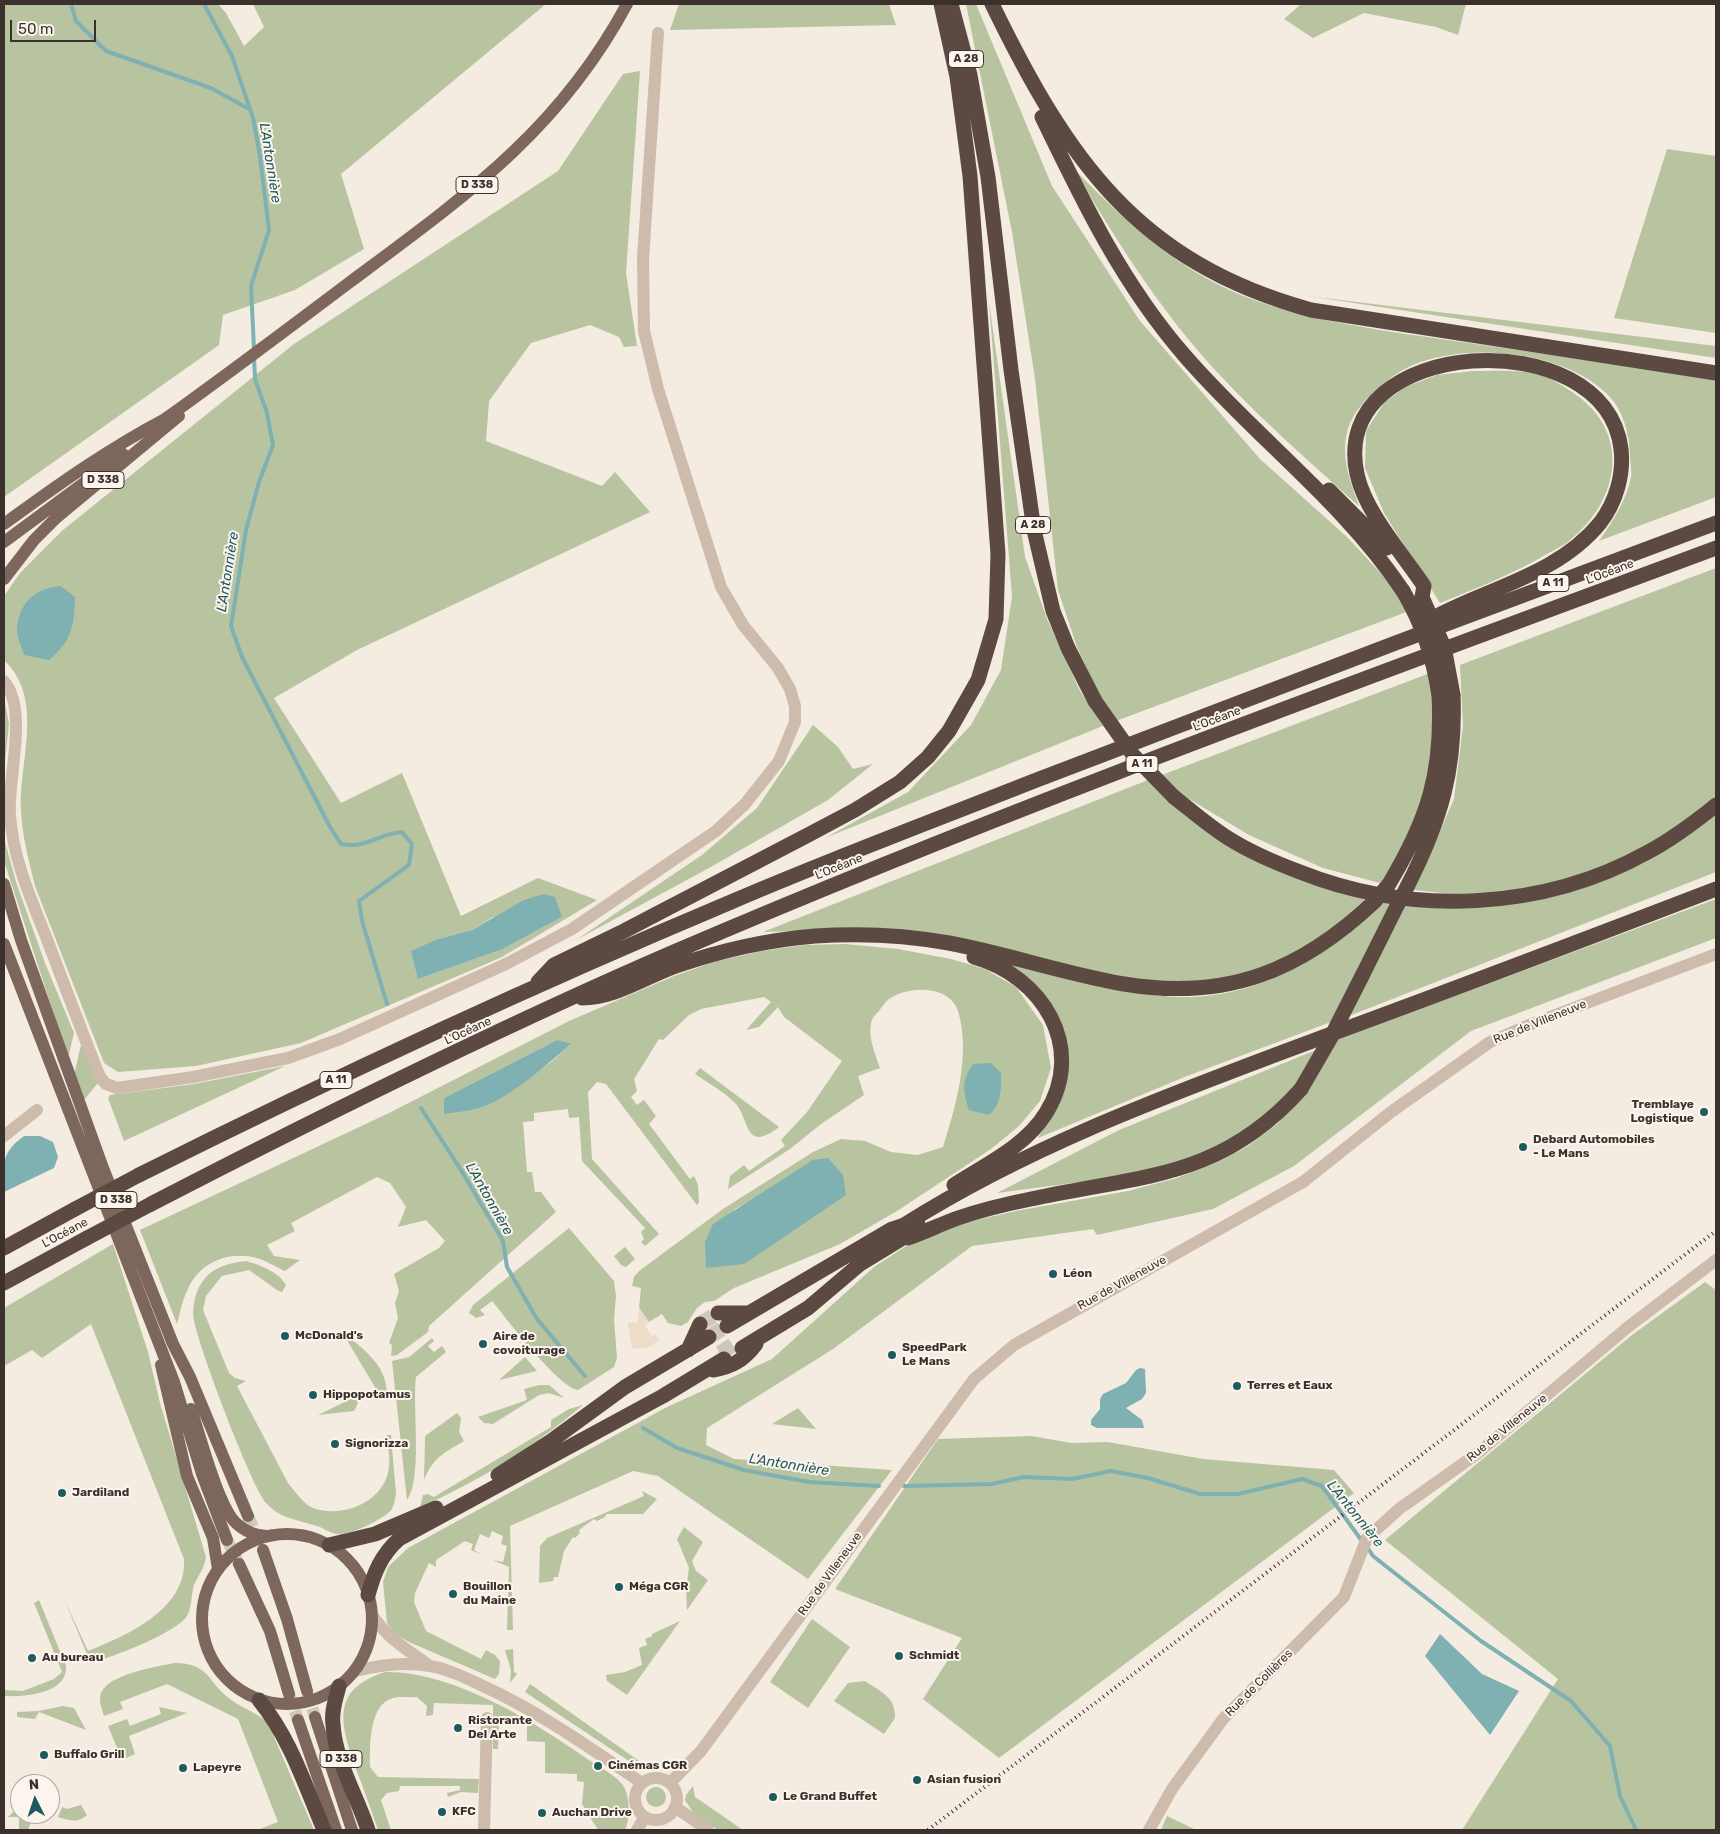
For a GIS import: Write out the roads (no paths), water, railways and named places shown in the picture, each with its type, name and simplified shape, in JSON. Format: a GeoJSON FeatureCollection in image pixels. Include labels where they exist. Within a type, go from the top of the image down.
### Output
{"type":"FeatureCollection","features":[{"type":"Feature","properties":{"kind":"highway"},"geometry":{"type":"LineString","coordinates":[[534,987],[554,965],[808,835],[855,810],[900,782],[928,756],[949,732],[978,680],[996,619],[998,554],[970,176],[956,77],[941,4]]}},
{"type":"Feature","properties":{"kind":"highway","name":"A 28"},"geometry":{"type":"LineString","coordinates":[[951,4],[970,75],[988,177],[1024,470],[1036,539],[1053,611],[1068,648],[1096,701],[1133,755],[1174,797],[1229,839],[1292,869],[1358,891],[1398,899],[1434,902],[1474,901],[1512,897],[1579,882],[1647,853],[1678,834],[1716,805]]}},
{"type":"Feature","properties":{"kind":"highway"},"geometry":{"type":"LineString","coordinates":[[992,4],[1019,58],[1057,125],[1098,181],[1147,228],[1175,249],[1220,276],[1250,290],[1310,310],[1716,373]]}},
{"type":"Feature","properties":{"kind":"highway"},"geometry":{"type":"LineString","coordinates":[[1019,58],[1020,69],[1073,183],[1127,280],[1185,356],[1416,590]]}},
{"type":"Feature","properties":{"kind":"highway"},"geometry":{"type":"LineString","coordinates":[[763,1335],[730,1331],[748,1313],[896,1234],[991,1208],[1159,1174],[1198,1163],[1250,1136],[1270,1121],[1301,1089],[1326,1047],[1424,854],[1445,792],[1453,752],[1446,695],[1429,644],[1417,615],[1416,590],[1361,488],[1357,474],[1356,448],[1361,426],[1379,398],[1397,384],[1426,369],[1472,361],[1515,363],[1554,372],[1572,380],[1597,398],[1610,415],[1617,431],[1622,460],[1619,483],[1611,506],[1595,528],[1574,548],[1543,568],[1486,596],[1445,611],[1390,643]]}},
{"type":"Feature","properties":{"kind":"highway","name":"L’Océane"},"geometry":{"type":"LineString","coordinates":[[4,1248],[139,1175],[241,1124],[534,987],[730,902],[877,842],[1390,643],[1716,523]]}},
{"type":"Feature","properties":{"kind":"highway","name":"L’Océane"},"geometry":{"type":"LineString","coordinates":[[4,1283],[151,1204],[346,1105],[669,954],[919,850],[1248,723],[1716,548]]}},
{"type":"Feature","properties":{"kind":"highway"},"geometry":{"type":"LineString","coordinates":[[576,998],[600,998],[673,967],[710,954],[749,945],[830,935],[901,937],[954,944],[1124,984],[1198,988],[1230,984],[1258,976],[1298,960],[1350,925],[1375,901],[1389,884],[1412,847],[1426,813],[1439,750],[1446,695]]}},
{"type":"Feature","properties":{"kind":"highway"},"geometry":{"type":"LineString","coordinates":[[368,1595],[383,1555],[399,1539],[702,1373],[734,1364],[747,1356],[763,1335],[808,1308],[896,1234],[904,1225],[980,1181],[1076,1133],[1187,1088],[1716,889]]}},
{"type":"Feature","properties":{"kind":"highway"},"geometry":{"type":"LineString","coordinates":[[896,1234],[902,1219],[1012,1148],[1032,1131],[1046,1113],[1055,1092],[1061,1058],[1059,1037],[1051,1016],[1037,994],[1016,976],[981,959],[912,944],[901,937]]}},
{"type":"Feature","properties":{"kind":"highway"},"geometry":{"type":"LineString","coordinates":[[702,1373],[712,1342]]}},
{"type":"Feature","properties":{"kind":"highway"},"geometry":{"type":"LineString","coordinates":[[329,1545],[375,1534],[420,1515],[500,1474],[551,1441],[625,1387],[688,1350],[712,1342]]}},
{"type":"Feature","properties":{"kind":"highway"},"geometry":{"type":"LineString","coordinates":[[688,1350],[712,1342]]}},
{"type":"Feature","properties":{"kind":"highway","name":"D 338"},"geometry":{"type":"LineString","coordinates":[[339,1686],[333,1707],[332,1724],[336,1744],[368,1830]]}},
{"type":"Feature","properties":{"kind":"highway"},"geometry":{"type":"LineString","coordinates":[[259,1700],[279,1726],[324,1830]]}},
{"type":"Feature","properties":{"kind":"main road","name":"D 338"},"geometry":{"type":"LineString","coordinates":[[4,524],[83,468],[129,438],[165,419],[210,387],[433,220],[500,166],[562,102],[593,60],[627,4]]}},
{"type":"Feature","properties":{"kind":"main road","name":"D 338"},"geometry":{"type":"LineString","coordinates":[[4,579],[34,540],[55,519],[163,432],[210,387]]}},
{"type":"Feature","properties":{"kind":"main road","name":"D 338"},"geometry":{"type":"LineString","coordinates":[[4,542],[149,435],[165,419]]}},
{"type":"Feature","properties":{"kind":"main road","name":"D 338"},"geometry":{"type":"LineString","coordinates":[[4,884],[21,940],[64,1064]]}},
{"type":"Feature","properties":{"kind":"main road","name":"D 338"},"geometry":{"type":"LineString","coordinates":[[4,912],[173,1344],[190,1377],[248,1516]]}},
{"type":"Feature","properties":{"kind":"main road","name":"D 338"},"geometry":{"type":"LineString","coordinates":[[4,944],[174,1382],[202,1474],[227,1540]]}},
{"type":"Feature","properties":{"kind":"main road","name":"D 338"},"geometry":{"type":"LineString","coordinates":[[157,1341],[186,1476],[213,1538],[218,1569]]}},
{"type":"Feature","properties":{"kind":"main road","name":"D 338"},"geometry":{"type":"LineString","coordinates":[[173,1344],[182,1380],[225,1508],[240,1526],[257,1535],[272,1535]]}},
{"type":"Feature","properties":{"kind":"main road"},"geometry":{"type":"LineString","coordinates":[[298,1534],[329,1545],[354,1566],[368,1595],[372,1615],[368,1645],[355,1671],[339,1686],[316,1699],[298,1703],[280,1704],[259,1700],[242,1692],[226,1679],[214,1663],[205,1641],[202,1608],[208,1588],[218,1569],[241,1548],[272,1535],[298,1534]]}},
{"type":"Feature","properties":{"kind":"main road"},"geometry":{"type":"LineString","coordinates":[[263,1550],[284,1610],[307,1692]]}},
{"type":"Feature","properties":{"kind":"main road"},"geometry":{"type":"LineString","coordinates":[[239,1564],[270,1631],[290,1694]]}},
{"type":"Feature","properties":{"kind":"main road","name":"D 338"},"geometry":{"type":"LineString","coordinates":[[315,1717],[352,1830]]}},
{"type":"Feature","properties":{"kind":"main road","name":"D 338"},"geometry":{"type":"LineString","coordinates":[[298,1720],[336,1830]]}},
{"type":"Feature","properties":{"kind":"street"},"geometry":{"type":"LineString","coordinates":[[4,681],[8,686],[15,713],[10,814],[13,842],[23,880],[100,1077],[106,1084],[117,1088],[193,1077],[288,1058],[340,1039],[413,1007],[506,964],[572,929],[716,831],[745,804],[778,761],[795,722],[795,706],[790,689],[778,668],[744,625],[722,587],[658,389],[644,331],[643,259],[658,33]]}},
{"type":"Feature","properties":{"kind":"street","name":"Rue de Villeneuve"},"geometry":{"type":"LineString","coordinates":[[670,1784],[701,1751],[974,1380],[1014,1345],[1303,1182],[1391,1112],[1490,1042],[1529,1024],[1716,954]]}},
{"type":"Feature","properties":{"kind":"street"},"geometry":{"type":"LineString","coordinates":[[4,1136],[37,1110]]}},
{"type":"Feature","properties":{"kind":"street","name":"Rue de Villeneuve"},"geometry":{"type":"LineString","coordinates":[[1367,1538],[1400,1509],[1478,1453],[1628,1327],[1716,1260]]}},
{"type":"Feature","properties":{"kind":"street","name":"Rue de Collières"},"geometry":{"type":"LineString","coordinates":[[1149,1830],[1172,1789],[1223,1720],[1344,1597],[1367,1538]]}},
{"type":"Feature","properties":{"kind":"street"},"geometry":{"type":"LineString","coordinates":[[372,1615],[384,1632],[397,1644],[430,1666]]}},
{"type":"Feature","properties":{"kind":"street"},"geometry":{"type":"LineString","coordinates":[[355,1671],[389,1664],[430,1666],[462,1676],[519,1702],[580,1740],[642,1783]]}},
{"type":"Feature","properties":{"kind":"street"},"geometry":{"type":"LineString","coordinates":[[484,1830],[487,1718]]}},
{"type":"Feature","properties":{"kind":"street"},"geometry":{"type":"LineString","coordinates":[[655,1777],[670,1784],[677,1796],[675,1807],[664,1818],[653,1819],[646,1817],[638,1810],[635,1801],[636,1790],[642,1783],[655,1777]]}},
{"type":"Feature","properties":{"kind":"street"},"geometry":{"type":"LineString","coordinates":[[675,1807],[708,1830]]}},
{"type":"Feature","properties":{"kind":"street"},"geometry":{"type":"LineString","coordinates":[[638,1830],[646,1817]]}},
{"type":"Feature","properties":{"kind":"water"},"geometry":{"type":"Polygon","coordinates":[[[61,586],[75,597],[74,616],[67,639],[57,653],[49,660],[24,655],[17,631],[22,610],[26,603],[37,593],[52,587],[61,586]]]}},
{"type":"Feature","properties":{"kind":"water"},"geometry":{"type":"Polygon","coordinates":[[[544,894],[555,897],[562,917],[503,949],[418,979],[411,951],[438,939],[472,930],[524,900],[544,894]]]}},
{"type":"Feature","properties":{"kind":"water"},"geometry":{"type":"Polygon","coordinates":[[[557,1040],[571,1044],[539,1071],[502,1098],[479,1108],[444,1114],[444,1098],[557,1040]]]}},
{"type":"Feature","properties":{"kind":"water"},"geometry":{"type":"Polygon","coordinates":[[[991,1063],[1001,1073],[1001,1085],[999,1101],[989,1115],[969,1110],[964,1086],[966,1075],[973,1064],[991,1063]]]}},
{"type":"Feature","properties":{"kind":"water"},"geometry":{"type":"Polygon","coordinates":[[[24,1136],[40,1136],[53,1142],[58,1157],[54,1168],[4,1192],[4,1167],[7,1154],[16,1142],[24,1136]]]}},
{"type":"Feature","properties":{"kind":"water"},"geometry":{"type":"Polygon","coordinates":[[[828,1158],[843,1175],[846,1195],[744,1264],[706,1268],[705,1242],[713,1224],[813,1160],[828,1158]]]}},
{"type":"Feature","properties":{"kind":"water"},"geometry":{"type":"Polygon","coordinates":[[[1140,1368],[1145,1369],[1146,1393],[1142,1399],[1126,1408],[1142,1420],[1144,1428],[1097,1428],[1091,1425],[1091,1420],[1100,1409],[1100,1399],[1103,1394],[1126,1383],[1136,1370],[1140,1368]]]}},
{"type":"Feature","properties":{"kind":"water"},"geometry":{"type":"Polygon","coordinates":[[[1440,1634],[1482,1674],[1519,1691],[1490,1735],[1425,1656],[1440,1634]]]}},
{"type":"Feature","properties":{"kind":"waterway","name":"L'Antonnière"},"geometry":{"type":"LineString","coordinates":[[71,4],[76,21],[106,51],[211,88],[249,109]]}},
{"type":"Feature","properties":{"kind":"waterway","name":"L'Antonnière"},"geometry":{"type":"LineString","coordinates":[[204,4],[232,56],[253,118],[260,156],[269,230],[251,286],[254,349]]}},
{"type":"Feature","properties":{"kind":"waterway","name":"L'Antonnière"},"geometry":{"type":"LineString","coordinates":[[254,356],[255,379],[267,413],[273,445],[259,482],[246,530],[231,626],[242,657],[330,827],[341,844],[358,845],[386,835],[402,832],[412,844],[409,865],[359,901],[362,921],[387,1004]]}},
{"type":"Feature","properties":{"kind":"waterway","name":"L'Antonnière"},"geometry":{"type":"LineString","coordinates":[[421,1108],[461,1170],[503,1241],[507,1267],[537,1319],[585,1376]]}},
{"type":"Feature","properties":{"kind":"waterway","name":"L'Antonnière"},"geometry":{"type":"LineString","coordinates":[[643,1428],[677,1448],[744,1470],[809,1482],[879,1486]]}},
{"type":"Feature","properties":{"kind":"waterway","name":"L'Antonnière"},"geometry":{"type":"LineString","coordinates":[[904,1486],[992,1484],[1024,1477],[1072,1479],[1111,1471],[1148,1478],[1200,1494],[1238,1494],[1302,1479],[1322,1486],[1362,1541]]}},
{"type":"Feature","properties":{"kind":"waterway","name":"L'Antonnière"},"geometry":{"type":"LineString","coordinates":[[1367,1547],[1373,1556],[1481,1641],[1571,1701],[1610,1746],[1620,1796],[1636,1830]]}},
{"type":"Feature","properties":{"kind":"tunnel"},"geometry":{"type":"LineString","coordinates":[[700,1324],[718,1313]]}},
{"type":"Feature","properties":{"kind":"tunnel"},"geometry":{"type":"LineString","coordinates":[[709,1337],[727,1326]]}},
{"type":"Feature","properties":{"kind":"tunnel"},"geometry":{"type":"LineString","coordinates":[[720,1353],[737,1342]]}},
{"type":"Feature","properties":{"kind":"tunnel"},"geometry":{"type":"LineString","coordinates":[[248,1516],[263,1550]]}},
{"type":"Feature","properties":{"kind":"tunnel"},"geometry":{"type":"LineString","coordinates":[[227,1540],[239,1564]]}},
{"type":"Feature","properties":{"kind":"tunnel"},"geometry":{"type":"LineString","coordinates":[[307,1691],[315,1717]]}},
{"type":"Feature","properties":{"kind":"tunnel"},"geometry":{"type":"LineString","coordinates":[[289,1694],[298,1720]]}},
{"type":"Feature","properties":{"kind":"railway"},"geometry":{"type":"LineString","coordinates":[[928,1830],[1716,1231]]}},
{"type":"Feature","properties":{"kind":"place","name":"Tremblaye Logistique"},"geometry":{"type":"Point","coordinates":[1704,1112]}},
{"type":"Feature","properties":{"kind":"place","name":"Debard Automobiles - Le Mans"},"geometry":{"type":"Point","coordinates":[1523,1147]}},
{"type":"Feature","properties":{"kind":"place","name":"Léon"},"geometry":{"type":"Point","coordinates":[1053,1274]}},
{"type":"Feature","properties":{"kind":"place","name":"McDonald's"},"geometry":{"type":"Point","coordinates":[285,1336]}},
{"type":"Feature","properties":{"kind":"place","name":"Aire de covoiturage"},"geometry":{"type":"Point","coordinates":[483,1344]}},
{"type":"Feature","properties":{"kind":"place","name":"SpeedPark Le Mans"},"geometry":{"type":"Point","coordinates":[892,1355]}},
{"type":"Feature","properties":{"kind":"place","name":"Terres et Eaux"},"geometry":{"type":"Point","coordinates":[1237,1386]}},
{"type":"Feature","properties":{"kind":"place","name":"Hippopotamus"},"geometry":{"type":"Point","coordinates":[313,1395]}},
{"type":"Feature","properties":{"kind":"place","name":"Signorizza"},"geometry":{"type":"Point","coordinates":[335,1444]}},
{"type":"Feature","properties":{"kind":"place","name":"Jardiland"},"geometry":{"type":"Point","coordinates":[62,1493]}},
{"type":"Feature","properties":{"kind":"place","name":"Méga CGR"},"geometry":{"type":"Point","coordinates":[619,1587]}},
{"type":"Feature","properties":{"kind":"place","name":"Bouillon du Maine"},"geometry":{"type":"Point","coordinates":[453,1594]}},
{"type":"Feature","properties":{"kind":"place","name":"Schmidt"},"geometry":{"type":"Point","coordinates":[899,1656]}},
{"type":"Feature","properties":{"kind":"place","name":"Au bureau"},"geometry":{"type":"Point","coordinates":[32,1658]}},
{"type":"Feature","properties":{"kind":"place","name":"Ristorante Del Arte"},"geometry":{"type":"Point","coordinates":[458,1728]}},
{"type":"Feature","properties":{"kind":"place","name":"Buffalo Grill"},"geometry":{"type":"Point","coordinates":[44,1755]}},
{"type":"Feature","properties":{"kind":"place","name":"Cinémas CGR"},"geometry":{"type":"Point","coordinates":[598,1766]}},
{"type":"Feature","properties":{"kind":"place","name":"Lapeyre"},"geometry":{"type":"Point","coordinates":[183,1768]}},
{"type":"Feature","properties":{"kind":"place","name":"Asian fusion"},"geometry":{"type":"Point","coordinates":[917,1780]}},
{"type":"Feature","properties":{"kind":"place","name":"Le Grand Buffet"},"geometry":{"type":"Point","coordinates":[773,1797]}},
{"type":"Feature","properties":{"kind":"place","name":"KFC"},"geometry":{"type":"Point","coordinates":[442,1812]}},
{"type":"Feature","properties":{"kind":"place","name":"Auchan Drive"},"geometry":{"type":"Point","coordinates":[542,1813]}}]}
